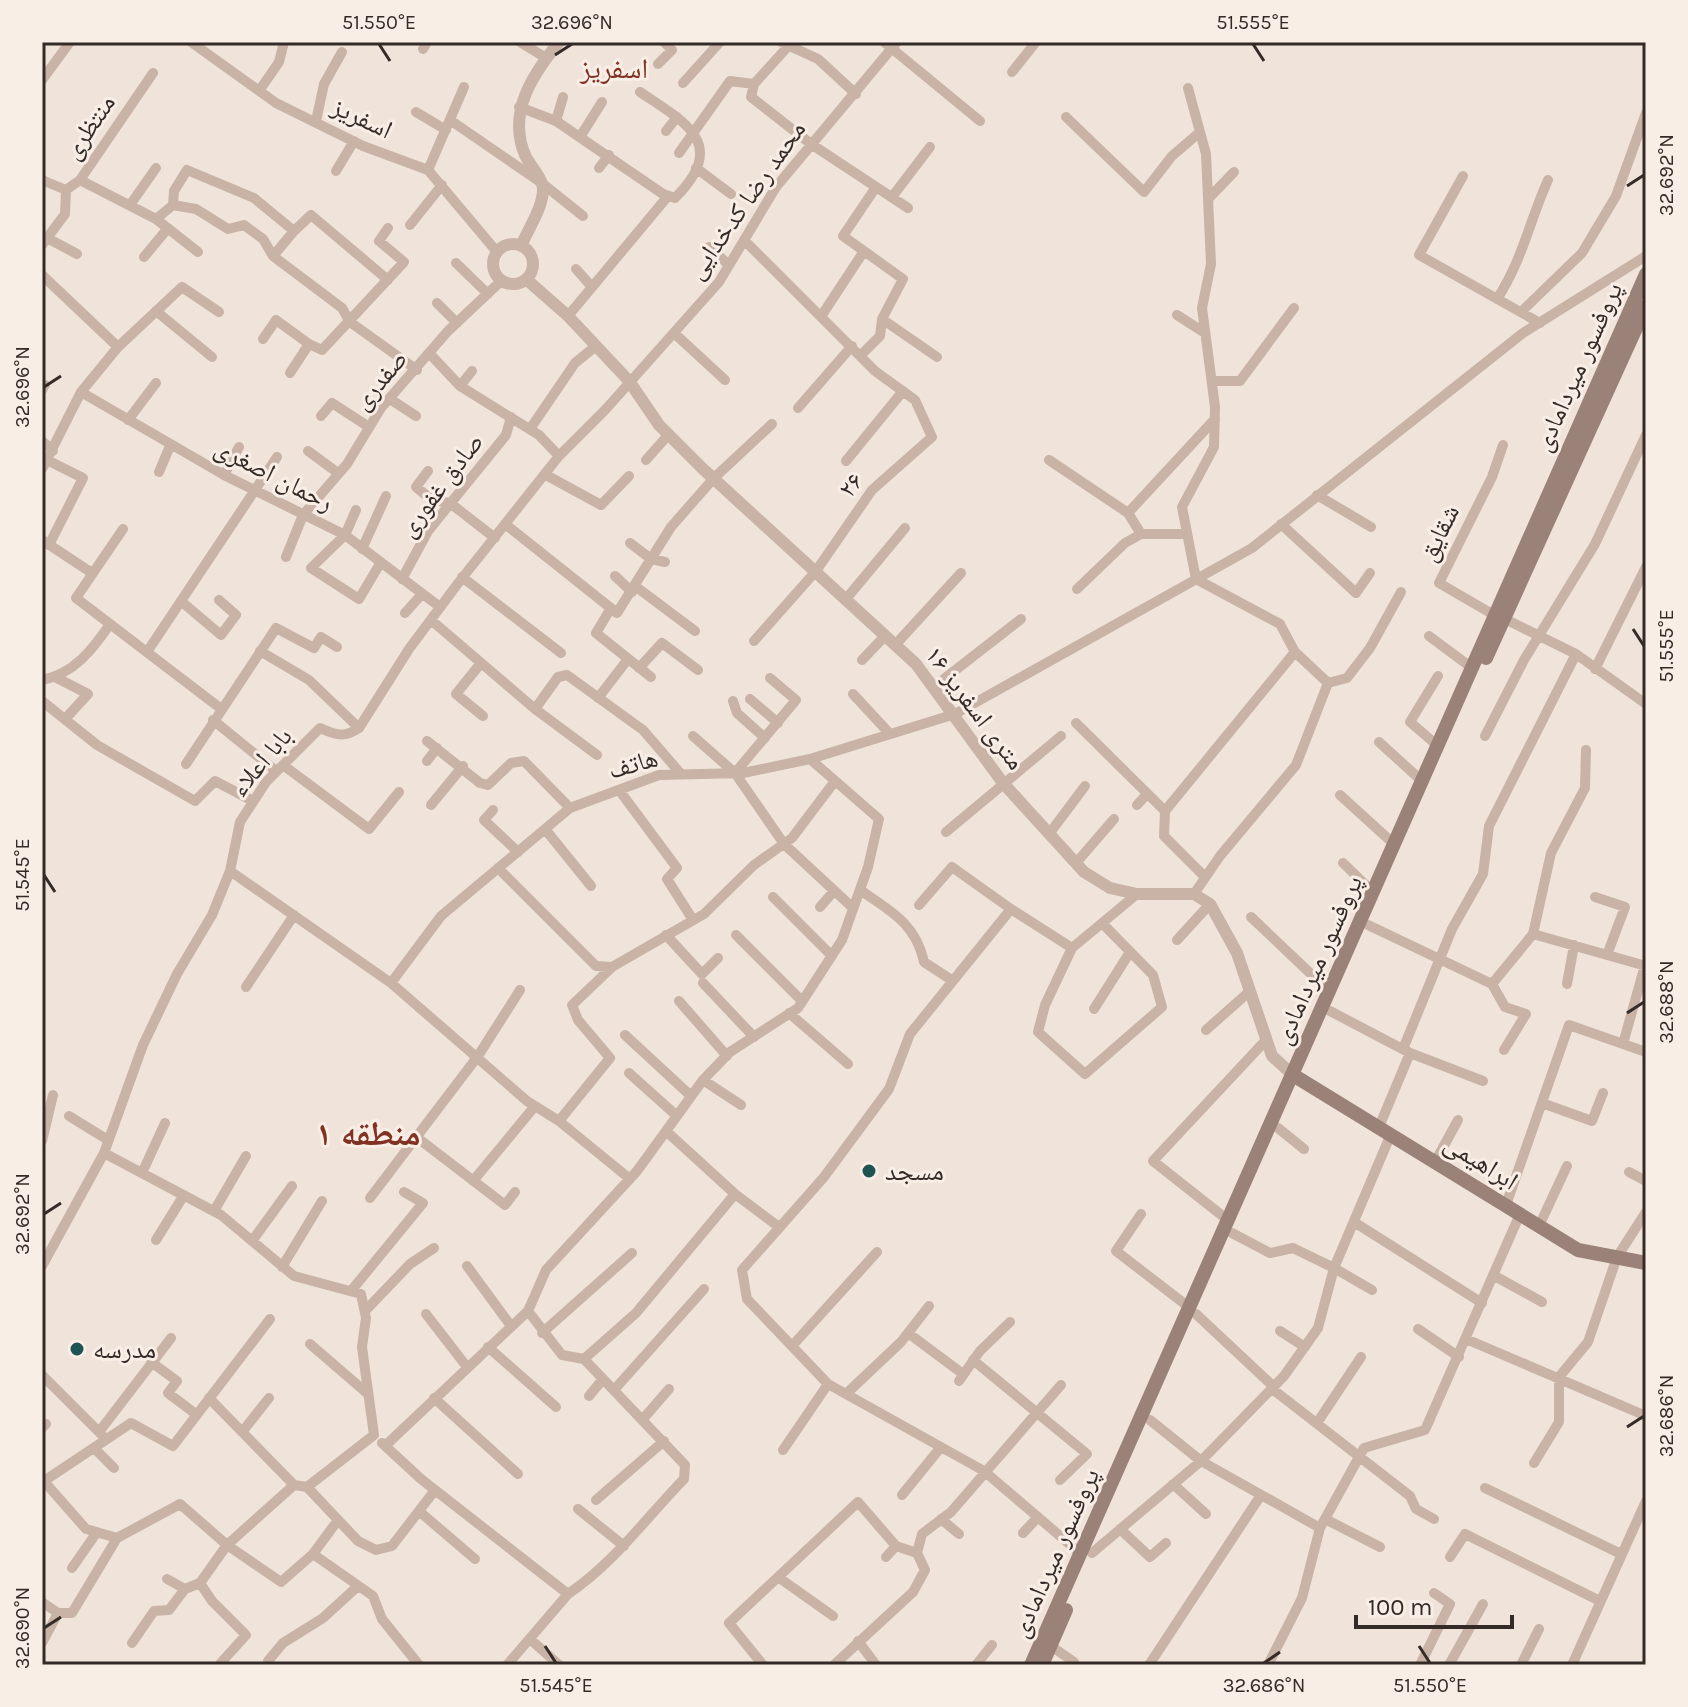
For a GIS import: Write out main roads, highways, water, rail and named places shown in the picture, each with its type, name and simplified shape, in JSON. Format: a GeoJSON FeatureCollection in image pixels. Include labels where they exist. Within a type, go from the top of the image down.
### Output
{"type":"FeatureCollection","features":[{"type":"Feature","properties":{"kind":"main road","name":"پروفسور میردامادی"},"geometry":{"type":"LineString","coordinates":[[1031,1665],[1086,1553],[1297,1076],[1330,1011],[1646,274]]}},
{"type":"Feature","properties":{"kind":"main road","name":"پروفسور میردامادی"},"geometry":{"type":"LineString","coordinates":[[1230,1227],[1278,1128],[1330,992],[1472,668],[1646,306]]}},
{"type":"Feature","properties":{"kind":"main road","name":"ابراهیمی"},"geometry":{"type":"LineString","coordinates":[[1297,1076],[1578,1250],[1646,1263]]}},
{"type":"Feature","properties":{"kind":"main road","name":"پروفسور میردامادی"},"geometry":{"type":"LineString","coordinates":[[1042,1665],[1086,1553]]}},
{"type":"Feature","properties":{"kind":"place","name":"مسجد"},"geometry":{"type":"Point","coordinates":[869,1171]}},
{"type":"Feature","properties":{"kind":"place","name":"مدرسه"},"geometry":{"type":"Point","coordinates":[77,1349]}},
{"type":"Feature","properties":{"kind":"district","name":"اسفریز"},"geometry":{"type":"Point","coordinates":[614,68]}},
{"type":"Feature","properties":{"kind":"district","name":"منطقه ۱"},"geometry":{"type":"Point","coordinates":[368,1134]}}]}
